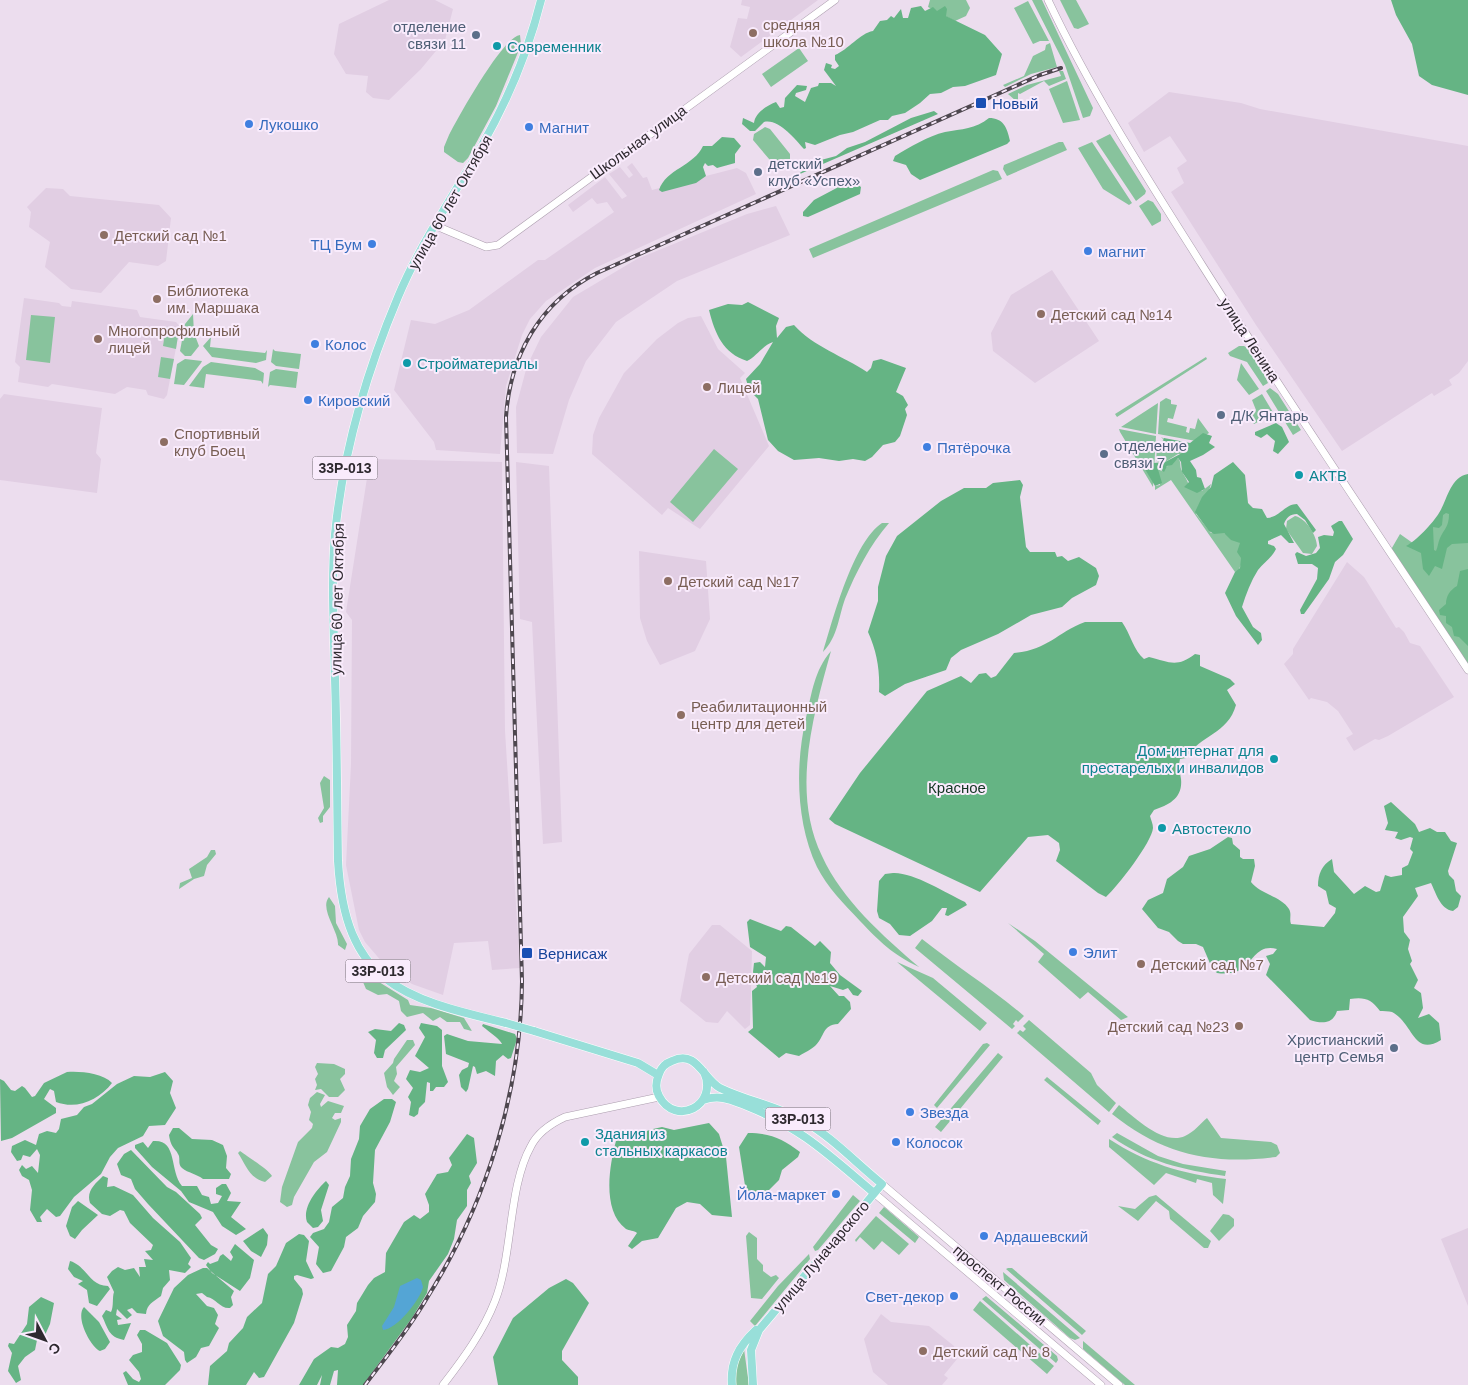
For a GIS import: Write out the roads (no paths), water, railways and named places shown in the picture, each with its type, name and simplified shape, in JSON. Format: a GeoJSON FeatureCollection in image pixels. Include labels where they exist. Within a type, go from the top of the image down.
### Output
{"type":"FeatureCollection","features":[{"type":"Feature","properties":{"kind":"main road","name":"улица 60 лет Октября"},"geometry":{"type":"LineString","coordinates":[[540,0],[532,36],[507,99],[482,146],[434,225],[398,296],[375,357],[355,422],[343,480],[335,534],[334,579],[339,881],[344,910],[354,939],[369,962],[382,975],[409,994],[422,1000],[534,1031],[638,1063],[658,1075]]}},
{"type":"Feature","properties":{"kind":"main road","name":"Школьная улица"},"geometry":{"type":"LineString","coordinates":[[434,225],[486,247],[498,245],[835,0]]}},
{"type":"Feature","properties":{"kind":"main road","name":"улица Ленина"},"geometry":{"type":"LineString","coordinates":[[1048,0],[1086,77],[1144,175],[1311,435],[1468,670]]}},
{"type":"Feature","properties":{"kind":"main road"},"geometry":{"type":"LineString","coordinates":[[674,1060],[693,1061],[704,1072],[708,1089],[703,1100],[690,1110],[682,1112],[669,1107],[659,1097],[656,1090],[658,1075],[665,1065],[674,1060]]}},
{"type":"Feature","properties":{"kind":"main road","name":"33Р-013"},"geometry":{"type":"LineString","coordinates":[[704,1072],[711,1082],[723,1089],[780,1110],[811,1126],[882,1184]]}},
{"type":"Feature","properties":{"kind":"main road"},"geometry":{"type":"LineString","coordinates":[[443,1385],[473,1344],[495,1300],[503,1273],[522,1168],[534,1140],[552,1124],[566,1117],[659,1097]]}},
{"type":"Feature","properties":{"kind":"main road","name":"33Р-013"},"geometry":{"type":"LineString","coordinates":[[703,1100],[722,1097],[784,1122],[809,1138],[874,1193]]}},
{"type":"Feature","properties":{"kind":"main road","name":"улица Луначарского"},"geometry":{"type":"LineString","coordinates":[[732,1385],[732,1367],[737,1354],[746,1340],[768,1318],[882,1184]]}},
{"type":"Feature","properties":{"kind":"main road","name":"проспект России"},"geometry":{"type":"LineString","coordinates":[[882,1184],[1119,1385]]}},
{"type":"Feature","properties":{"kind":"main road","name":"проспект России"},"geometry":{"type":"LineString","coordinates":[[874,1193],[1101,1385]]}},
{"type":"Feature","properties":{"kind":"main road","name":"улица Луначарского"},"geometry":{"type":"LineString","coordinates":[[753,1385],[752,1344],[768,1318]]}},
{"type":"Feature","properties":{"kind":"water"},"geometry":{"type":"Polygon","coordinates":[[[417,1278],[421,1280],[423,1287],[421,1293],[407,1313],[395,1325],[383,1330],[382,1326],[394,1307],[400,1286],[417,1278]]]}},
{"type":"Feature","properties":{"kind":"railway"},"geometry":{"type":"LineString","coordinates":[[365,1385],[420,1309],[467,1225],[483,1186],[496,1146],[507,1106],[515,1065],[522,981],[506,417],[514,372],[532,333],[544,315],[559,299],[597,273],[1040,75],[1061,68]]}},
{"type":"Feature","properties":{"kind":"place","name":"средняя школа №10"},"geometry":{"type":"Point","coordinates":[753,33]}},
{"type":"Feature","properties":{"kind":"place","name":"отделение связи 11"},"geometry":{"type":"Point","coordinates":[476,35]}},
{"type":"Feature","properties":{"kind":"place","name":"Современник"},"geometry":{"type":"Point","coordinates":[497,46]}},
{"type":"Feature","properties":{"kind":"place","name":"Новый"},"geometry":{"type":"Point","coordinates":[981,103]}},
{"type":"Feature","properties":{"kind":"place","name":"Лукошко"},"geometry":{"type":"Point","coordinates":[249,124]}},
{"type":"Feature","properties":{"kind":"place","name":"Магнит"},"geometry":{"type":"Point","coordinates":[529,127]}},
{"type":"Feature","properties":{"kind":"place","name":"детский клуб «Успех»"},"geometry":{"type":"Point","coordinates":[758,172]}},
{"type":"Feature","properties":{"kind":"place","name":"Детский сад №1"},"geometry":{"type":"Point","coordinates":[104,235]}},
{"type":"Feature","properties":{"kind":"place","name":"ТЦ Бум"},"geometry":{"type":"Point","coordinates":[372,244]}},
{"type":"Feature","properties":{"kind":"place","name":"магнит"},"geometry":{"type":"Point","coordinates":[1088,251]}},
{"type":"Feature","properties":{"kind":"place","name":"Библиотека им. Маршака"},"geometry":{"type":"Point","coordinates":[157,299]}},
{"type":"Feature","properties":{"kind":"place","name":"Детский сад №14"},"geometry":{"type":"Point","coordinates":[1041,314]}},
{"type":"Feature","properties":{"kind":"place","name":"Многопрофильный лицей"},"geometry":{"type":"Point","coordinates":[98,339]}},
{"type":"Feature","properties":{"kind":"place","name":"Колос"},"geometry":{"type":"Point","coordinates":[315,344]}},
{"type":"Feature","properties":{"kind":"place","name":"Стройматериалы"},"geometry":{"type":"Point","coordinates":[407,363]}},
{"type":"Feature","properties":{"kind":"place","name":"Лицей"},"geometry":{"type":"Point","coordinates":[707,387]}},
{"type":"Feature","properties":{"kind":"place","name":"Кировский"},"geometry":{"type":"Point","coordinates":[308,400]}},
{"type":"Feature","properties":{"kind":"place","name":"Д/К Янтарь"},"geometry":{"type":"Point","coordinates":[1221,415]}},
{"type":"Feature","properties":{"kind":"place","name":"Спортивный клуб Боец"},"geometry":{"type":"Point","coordinates":[164,442]}},
{"type":"Feature","properties":{"kind":"place","name":"Пятёрочка"},"geometry":{"type":"Point","coordinates":[927,447]}},
{"type":"Feature","properties":{"kind":"place","name":"отделение связи 7"},"geometry":{"type":"Point","coordinates":[1104,454]}},
{"type":"Feature","properties":{"kind":"place","name":"АКТВ"},"geometry":{"type":"Point","coordinates":[1299,475]}},
{"type":"Feature","properties":{"kind":"place","name":"Детский сад №17"},"geometry":{"type":"Point","coordinates":[668,581]}},
{"type":"Feature","properties":{"kind":"place","name":"Реабилитационный центр для детей"},"geometry":{"type":"Point","coordinates":[681,715]}},
{"type":"Feature","properties":{"kind":"place","name":"Дом-интернат для престарелых и инвалидов"},"geometry":{"type":"Point","coordinates":[1274,759]}},
{"type":"Feature","properties":{"kind":"place","name":"Автостекло"},"geometry":{"type":"Point","coordinates":[1162,828]}},
{"type":"Feature","properties":{"kind":"place","name":"Элит"},"geometry":{"type":"Point","coordinates":[1073,952]}},
{"type":"Feature","properties":{"kind":"place","name":"Вернисаж"},"geometry":{"type":"Point","coordinates":[527,953]}},
{"type":"Feature","properties":{"kind":"place","name":"Детский сад №7"},"geometry":{"type":"Point","coordinates":[1141,964]}},
{"type":"Feature","properties":{"kind":"place","name":"Детский сад №19"},"geometry":{"type":"Point","coordinates":[706,977]}},
{"type":"Feature","properties":{"kind":"place","name":"Детский сад №23"},"geometry":{"type":"Point","coordinates":[1239,1026]}},
{"type":"Feature","properties":{"kind":"place","name":"Христианский центр Семья"},"geometry":{"type":"Point","coordinates":[1394,1048]}},
{"type":"Feature","properties":{"kind":"place","name":"Звезда"},"geometry":{"type":"Point","coordinates":[910,1112]}},
{"type":"Feature","properties":{"kind":"place","name":"Здания из стальных каркасов"},"geometry":{"type":"Point","coordinates":[585,1142]}},
{"type":"Feature","properties":{"kind":"place","name":"Колосок"},"geometry":{"type":"Point","coordinates":[896,1142]}},
{"type":"Feature","properties":{"kind":"place","name":"Йола-маркет"},"geometry":{"type":"Point","coordinates":[836,1194]}},
{"type":"Feature","properties":{"kind":"place","name":"Ардашевский"},"geometry":{"type":"Point","coordinates":[984,1236]}},
{"type":"Feature","properties":{"kind":"place","name":"Свет-декор"},"geometry":{"type":"Point","coordinates":[954,1296]}},
{"type":"Feature","properties":{"kind":"place","name":"Детский сад № 8"},"geometry":{"type":"Point","coordinates":[923,1351]}},
{"type":"Feature","properties":{"kind":"park label","name":"Красное"},"geometry":{"type":"Point","coordinates":[957,787]}}]}
